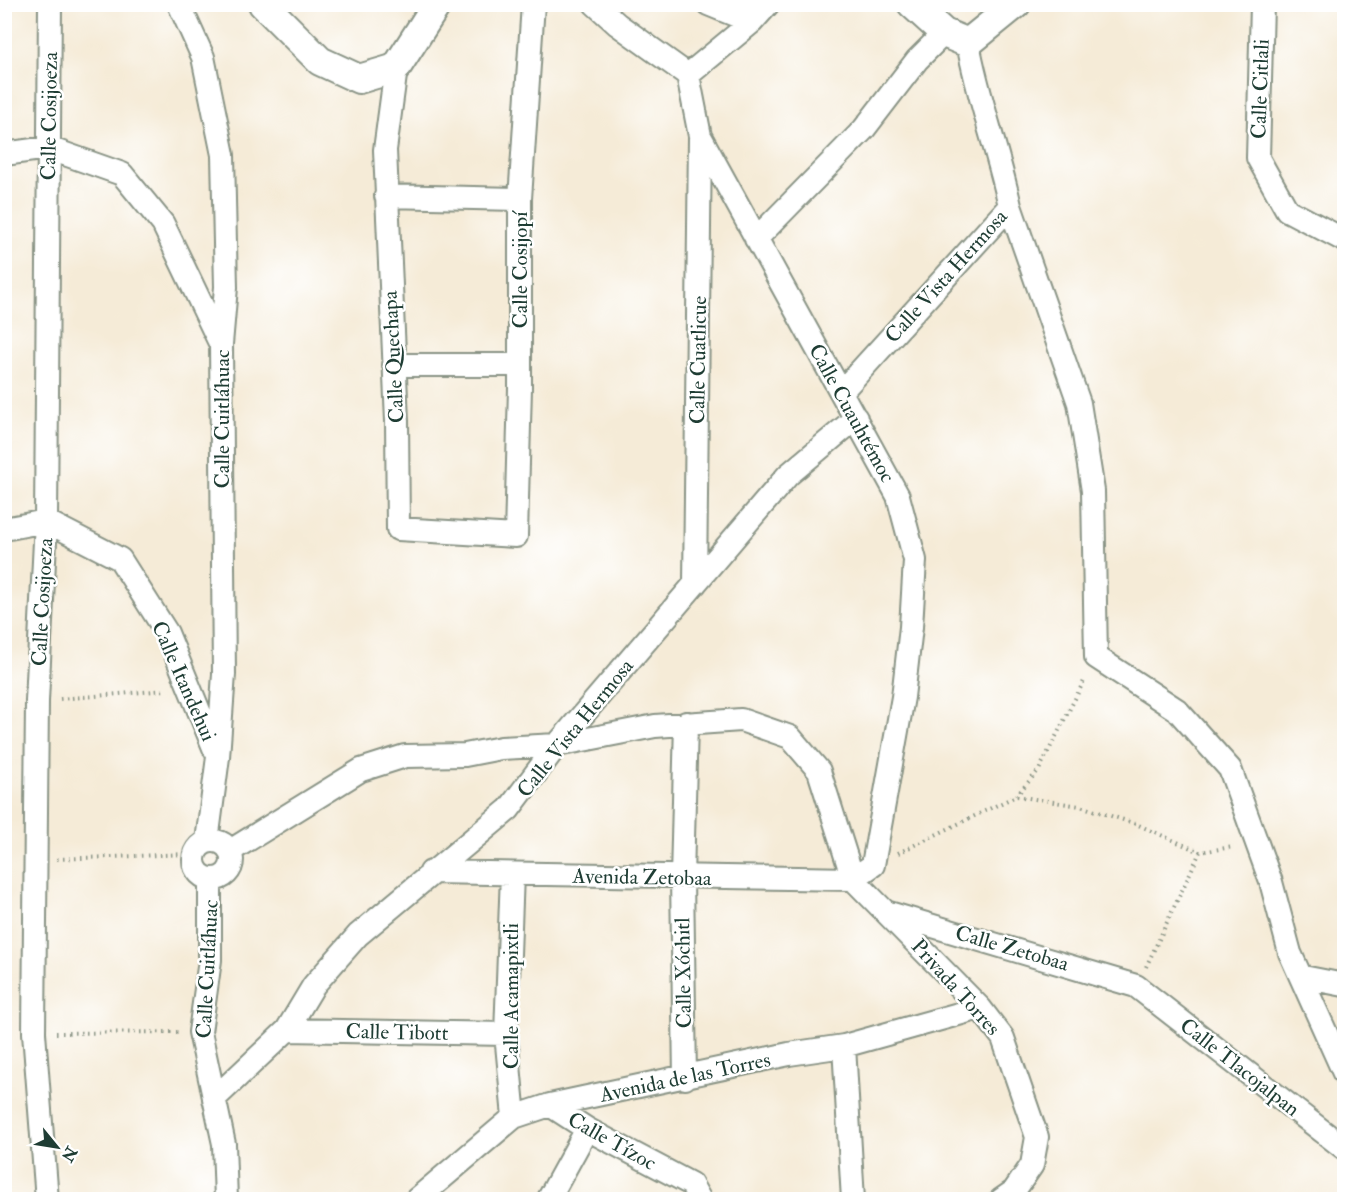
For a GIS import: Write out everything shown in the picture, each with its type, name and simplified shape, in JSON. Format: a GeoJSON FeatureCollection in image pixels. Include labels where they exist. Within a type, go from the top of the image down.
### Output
{"type":"FeatureCollection","features":[{"type":"Feature","properties":{"kind":"street","name":"Calle Cosijoeza"},"geometry":{"type":"LineString","coordinates":[[47,1200],[34,1033],[37,701],[46,521],[50,4]]}},
{"type":"Feature","properties":{"kind":"street","name":"Calle Cuitláhuac"},"geometry":{"type":"LineString","coordinates":[[178,4],[203,57],[223,155],[226,287],[221,344],[224,674],[218,757],[201,847]]}},
{"type":"Feature","properties":{"kind":"street"},"geometry":{"type":"LineString","coordinates":[[263,4],[320,61],[359,79],[396,68],[436,4]]}},
{"type":"Feature","properties":{"kind":"street","name":"Calle Cosijopí"},"geometry":{"type":"LineString","coordinates":[[516,536],[520,365],[520,199],[533,4]]}},
{"type":"Feature","properties":{"kind":"street"},"geometry":{"type":"LineString","coordinates":[[596,4],[617,24],[688,75],[752,22],[768,4]]}},
{"type":"Feature","properties":{"kind":"street"},"geometry":{"type":"LineString","coordinates":[[708,4],[752,22]]}},
{"type":"Feature","properties":{"kind":"street"},"geometry":{"type":"LineString","coordinates":[[912,4],[956,38]]}},
{"type":"Feature","properties":{"kind":"street"},"geometry":{"type":"LineString","coordinates":[[756,239],[864,129],[917,60],[1016,4]]}},
{"type":"Feature","properties":{"kind":"street","name":"Calle Citlali"},"geometry":{"type":"LineString","coordinates":[[1262,4],[1258,158],[1287,210],[1344,240]]}},
{"type":"Feature","properties":{"kind":"street","name":"Calle Vista Hermosa"},"geometry":{"type":"LineString","coordinates":[[842,391],[1010,206],[998,148],[975,80],[956,38]]}},
{"type":"Feature","properties":{"kind":"street","name":"Calle Quechapa"},"geometry":{"type":"LineString","coordinates":[[396,68],[385,150],[398,529],[516,536]]}},
{"type":"Feature","properties":{"kind":"street","name":"Calle Cuauhtémoc"},"geometry":{"type":"LineString","coordinates":[[688,75],[700,136],[898,496],[915,560],[903,697],[873,865]]}},
{"type":"Feature","properties":{"kind":"street","name":"Calle Cuatlicue"},"geometry":{"type":"LineString","coordinates":[[695,584],[700,136]]}},
{"type":"Feature","properties":{"kind":"street"},"geometry":{"type":"LineString","coordinates":[[4,154],[48,148],[122,174],[163,225],[221,344]]}},
{"type":"Feature","properties":{"kind":"street"},"geometry":{"type":"LineString","coordinates":[[386,196],[520,199]]}},
{"type":"Feature","properties":{"kind":"street"},"geometry":{"type":"LineString","coordinates":[[1010,206],[1079,403],[1092,491],[1096,657],[1177,710],[1230,769],[1258,843],[1290,953],[1303,977],[1344,1073]]}},
{"type":"Feature","properties":{"kind":"street"},"geometry":{"type":"LineString","coordinates":[[394,365],[520,365]]}},
{"type":"Feature","properties":{"kind":"street","name":"Calle Vista Hermosa"},"geometry":{"type":"LineString","coordinates":[[214,1099],[287,1030],[314,986],[358,935],[509,809],[557,745],[788,475],[856,418]]}},
{"type":"Feature","properties":{"kind":"street"},"geometry":{"type":"LineString","coordinates":[[4,529],[46,521]]}},
{"type":"Feature","properties":{"kind":"street","name":"Calle Itandehui"},"geometry":{"type":"LineString","coordinates":[[46,521],[120,559],[167,633],[218,757]]}},
{"type":"Feature","properties":{"kind":"street"},"geometry":{"type":"LineString","coordinates":[[230,851],[361,770],[405,756],[465,754],[501,748],[557,745],[655,726],[741,720],[790,738],[819,771],[853,879],[873,865]]}},
{"type":"Feature","properties":{"kind":"street","name":"Calle Xóchitl"},"geometry":{"type":"LineString","coordinates":[[685,1078],[682,878],[686,723]]}},
{"type":"Feature","properties":{"kind":"street"},"geometry":{"type":"LineString","coordinates":[[220,842],[230,851],[232,863],[229,872],[224,876],[210,879],[196,871],[194,864],[201,847],[220,842]]}},
{"type":"Feature","properties":{"kind":"street","name":"Avenida Zetobaa"},"geometry":{"type":"LineString","coordinates":[[431,872],[682,878],[853,879]]}},
{"type":"Feature","properties":{"kind":"street","name":"Calle Acamapixtli"},"geometry":{"type":"LineString","coordinates":[[512,874],[506,1034],[514,1117]]}},
{"type":"Feature","properties":{"kind":"street","name":"Calle Cuitláhuac"},"geometry":{"type":"LineString","coordinates":[[210,879],[210,960],[200,1032],[224,1144],[226,1200]]}},
{"type":"Feature","properties":{"kind":"street","name":"Privada Torres"},"geometry":{"type":"LineString","coordinates":[[853,879],[980,1008],[1002,1038],[1037,1137],[1032,1165],[1014,1191],[1001,1200]]}},
{"type":"Feature","properties":{"kind":"street","name":"Calle Zetobaa"},"geometry":{"type":"LineString","coordinates":[[887,913],[1136,986]]}},
{"type":"Feature","properties":{"kind":"street"},"geometry":{"type":"LineString","coordinates":[[1303,977],[1344,985]]}},
{"type":"Feature","properties":{"kind":"street","name":"Calle Tlacojalpan"},"geometry":{"type":"LineString","coordinates":[[1136,986],[1344,1148]]}},
{"type":"Feature","properties":{"kind":"street","name":"Avenida de las Torres"},"geometry":{"type":"LineString","coordinates":[[416,1200],[514,1117],[550,1105],[789,1054],[844,1046],[980,1008]]}},
{"type":"Feature","properties":{"kind":"street","name":"Calle Tibott"},"geometry":{"type":"LineString","coordinates":[[287,1030],[506,1034]]}},
{"type":"Feature","properties":{"kind":"street"},"geometry":{"type":"LineString","coordinates":[[844,1046],[853,1200]]}},
{"type":"Feature","properties":{"kind":"street","name":"Calle Tízoc"},"geometry":{"type":"LineString","coordinates":[[550,1105],[587,1129],[691,1184],[700,1200]]}},
{"type":"Feature","properties":{"kind":"street"},"geometry":{"type":"LineString","coordinates":[[548,1200],[587,1129]]}},
{"type":"Feature","properties":{"kind":"path"},"geometry":{"type":"LineString","coordinates":[[873,865],[1016,796],[1039,770],[1096,657]]}},
{"type":"Feature","properties":{"kind":"path"},"geometry":{"type":"LineString","coordinates":[[37,701],[191,688]]}},
{"type":"Feature","properties":{"kind":"path"},"geometry":{"type":"LineString","coordinates":[[1016,796],[1080,806],[1136,824],[1200,852],[1258,843]]}},
{"type":"Feature","properties":{"kind":"path"},"geometry":{"type":"LineString","coordinates":[[35,860],[201,847]]}},
{"type":"Feature","properties":{"kind":"path"},"geometry":{"type":"LineString","coordinates":[[1136,986],[1200,852]]}},
{"type":"Feature","properties":{"kind":"path"},"geometry":{"type":"LineString","coordinates":[[34,1033],[200,1032]]}}]}
